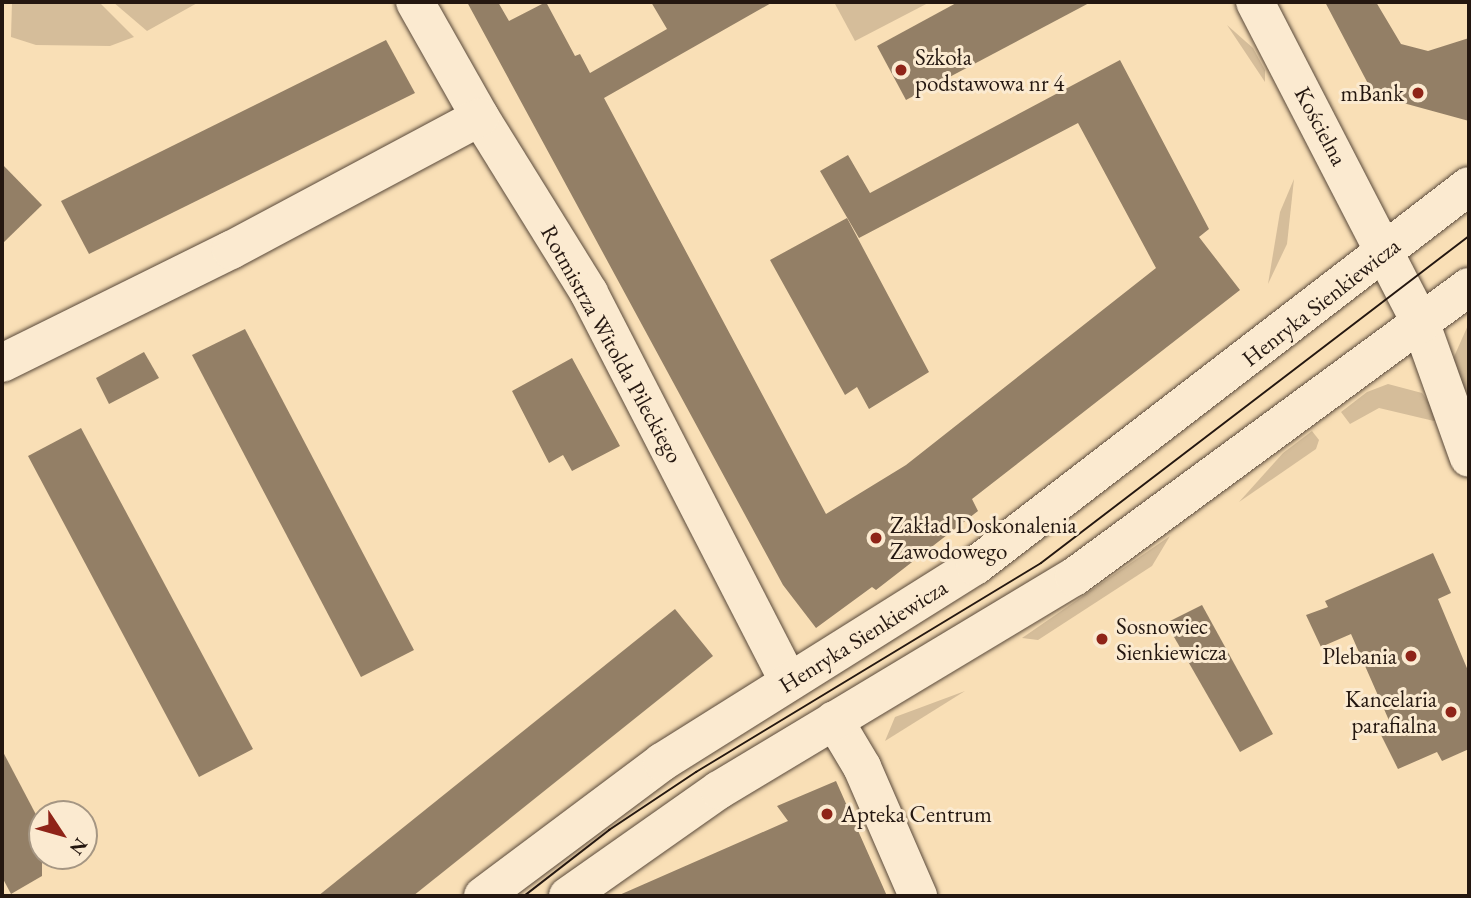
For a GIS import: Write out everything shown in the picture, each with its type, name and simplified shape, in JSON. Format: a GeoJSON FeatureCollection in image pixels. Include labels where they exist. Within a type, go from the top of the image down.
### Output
{"type":"FeatureCollection","features":[{"type":"Feature","properties":{"kind":"main road","name":"Rotmistrza Witolda Pileckiego"},"geometry":{"type":"LineString","coordinates":[[415,2],[480,117],[589,293],[789,681]]}},
{"type":"Feature","properties":{"kind":"main road","name":"Kościelna"},"geometry":{"type":"LineString","coordinates":[[1255,2],[1386,251],[1421,324]]}},
{"type":"Feature","properties":{"kind":"main road"},"geometry":{"type":"LineString","coordinates":[[2,363],[231,250],[480,117]]}},
{"type":"Feature","properties":{"kind":"main road","name":"Henryka Sienkiewicza"},"geometry":{"type":"LineString","coordinates":[[483,896],[621,790],[789,681],[975,566],[1469,186]]}},
{"type":"Feature","properties":{"kind":"main road"},"geometry":{"type":"LineString","coordinates":[[568,896],[719,790],[1074,577],[1469,287]]}},
{"type":"Feature","properties":{"kind":"main road"},"geometry":{"type":"LineString","coordinates":[[1421,324],[1469,458]]}},
{"type":"Feature","properties":{"kind":"main road"},"geometry":{"type":"LineString","coordinates":[[834,720],[862,767],[918,896]]}},
{"type":"Feature","properties":{"kind":"shaded area"},"geometry":{"type":"Polygon","coordinates":[[[12,2],[99,2],[134,37],[110,46],[36,45],[11,37],[12,2]]]}},
{"type":"Feature","properties":{"kind":"shaded area"},"geometry":{"type":"Polygon","coordinates":[[[113,2],[199,2],[147,31],[113,2]]]}},
{"type":"Feature","properties":{"kind":"shaded area"},"geometry":{"type":"Polygon","coordinates":[[[834,2],[930,2],[855,41],[834,2]]]}},
{"type":"Feature","properties":{"kind":"shaded area"},"geometry":{"type":"Polygon","coordinates":[[[1227,25],[1253,48],[1265,70],[1265,82],[1227,25]]]}},
{"type":"Feature","properties":{"kind":"shaded area"},"geometry":{"type":"Polygon","coordinates":[[[1294,179],[1287,244],[1268,284],[1280,212],[1294,179]]]}},
{"type":"Feature","properties":{"kind":"shaded area"},"geometry":{"type":"Polygon","coordinates":[[[1469,323],[1469,385],[1465,399],[1453,359],[1469,323]]]}},
{"type":"Feature","properties":{"kind":"shaded area"},"geometry":{"type":"Polygon","coordinates":[[[1388,384],[1422,393],[1440,418],[1434,421],[1379,408],[1350,424],[1341,412],[1367,392],[1388,384]]]}},
{"type":"Feature","properties":{"kind":"shaded area"},"geometry":{"type":"Polygon","coordinates":[[[1312,431],[1319,440],[1316,449],[1239,502],[1283,453],[1312,431]]]}},
{"type":"Feature","properties":{"kind":"shaded area"},"geometry":{"type":"Polygon","coordinates":[[[1170,536],[1152,566],[1038,640],[1022,638],[1170,536]]]}},
{"type":"Feature","properties":{"kind":"shaded area"},"geometry":{"type":"Polygon","coordinates":[[[965,691],[885,741],[895,717],[965,691]]]}},
{"type":"Feature","properties":{"kind":"building"},"geometry":{"type":"Polygon","coordinates":[[[467,2],[498,2],[509,21],[546,2],[575,56],[580,54],[590,73],[667,29],[651,2],[773,2],[604,98],[826,514],[906,465],[1156,268],[1078,123],[859,238],[820,171],[848,155],[870,193],[1120,60],[1209,229],[1199,237],[1240,290],[972,499],[978,511],[876,590],[872,587],[816,628],[783,585],[467,2]]]}},
{"type":"Feature","properties":{"kind":"building"},"geometry":{"type":"Polygon","coordinates":[[[958,2],[1091,2],[906,100],[877,46],[958,2]]]}},
{"type":"Feature","properties":{"kind":"building"},"geometry":{"type":"Polygon","coordinates":[[[1325,2],[1376,2],[1401,44],[1428,51],[1469,38],[1469,121],[1374,95],[1325,2]]]}},
{"type":"Feature","properties":{"kind":"building"},"geometry":{"type":"Polygon","coordinates":[[[386,40],[415,93],[89,254],[61,201],[386,40]]]}},
{"type":"Feature","properties":{"kind":"building"},"geometry":{"type":"Polygon","coordinates":[[[2,164],[42,205],[2,244],[2,164]]]}},
{"type":"Feature","properties":{"kind":"building"},"geometry":{"type":"Polygon","coordinates":[[[847,218],[929,372],[869,409],[857,387],[845,395],[770,260],[847,218]]]}},
{"type":"Feature","properties":{"kind":"building"},"geometry":{"type":"Polygon","coordinates":[[[245,329],[414,650],[361,677],[192,355],[245,329]]]}},
{"type":"Feature","properties":{"kind":"building"},"geometry":{"type":"Polygon","coordinates":[[[144,352],[159,378],[109,404],[96,378],[144,352]]]}},
{"type":"Feature","properties":{"kind":"building"},"geometry":{"type":"Polygon","coordinates":[[[572,358],[620,446],[572,471],[563,455],[549,463],[512,391],[572,358]]]}},
{"type":"Feature","properties":{"kind":"building"},"geometry":{"type":"Polygon","coordinates":[[[81,428],[253,749],[199,777],[28,456],[81,428]]]}},
{"type":"Feature","properties":{"kind":"building","name":"Plebania"},"geometry":{"type":"Polygon","coordinates":[[[1433,553],[1451,593],[1438,599],[1469,673],[1469,749],[1442,761],[1437,752],[1398,769],[1379,731],[1391,725],[1351,634],[1321,647],[1306,615],[1328,607],[1325,601],[1433,553]]]}},
{"type":"Feature","properties":{"kind":"building"},"geometry":{"type":"Polygon","coordinates":[[[1202,605],[1273,734],[1240,752],[1166,623],[1202,605]]]}},
{"type":"Feature","properties":{"kind":"building"},"geometry":{"type":"Polygon","coordinates":[[[675,609],[713,656],[413,896],[318,896],[675,609]]]}},
{"type":"Feature","properties":{"kind":"building"},"geometry":{"type":"Polygon","coordinates":[[[2,750],[28,800],[28,870],[42,870],[42,876],[11,894],[2,877],[2,750]]]}},
{"type":"Feature","properties":{"kind":"building"},"geometry":{"type":"Polygon","coordinates":[[[836,781],[887,896],[617,896],[788,821],[777,806],[836,781]]]}},
{"type":"Feature","properties":{"kind":"tram line"},"geometry":{"type":"LineString","coordinates":[[524,896],[609,830],[696,772],[1041,563],[1469,236]]}},
{"type":"Feature","properties":{"kind":"place","name":"Szkoła podstawowa nr 4"},"geometry":{"type":"Point","coordinates":[901,70]}},
{"type":"Feature","properties":{"kind":"place","name":"mBank"},"geometry":{"type":"Point","coordinates":[1418,93]}},
{"type":"Feature","properties":{"kind":"place","name":"Zakład Doskonalenia Zawodowego"},"geometry":{"type":"Point","coordinates":[876,538]}},
{"type":"Feature","properties":{"kind":"place","name":"Sosnowiec Sienkiewicza"},"geometry":{"type":"Point","coordinates":[1102,639]}},
{"type":"Feature","properties":{"kind":"place","name":"Plebania"},"geometry":{"type":"Point","coordinates":[1411,656]}},
{"type":"Feature","properties":{"kind":"place","name":"Kancelaria parafialna"},"geometry":{"type":"Point","coordinates":[1451,712]}},
{"type":"Feature","properties":{"kind":"place","name":"Apteka Centrum"},"geometry":{"type":"Point","coordinates":[827,814]}}]}
